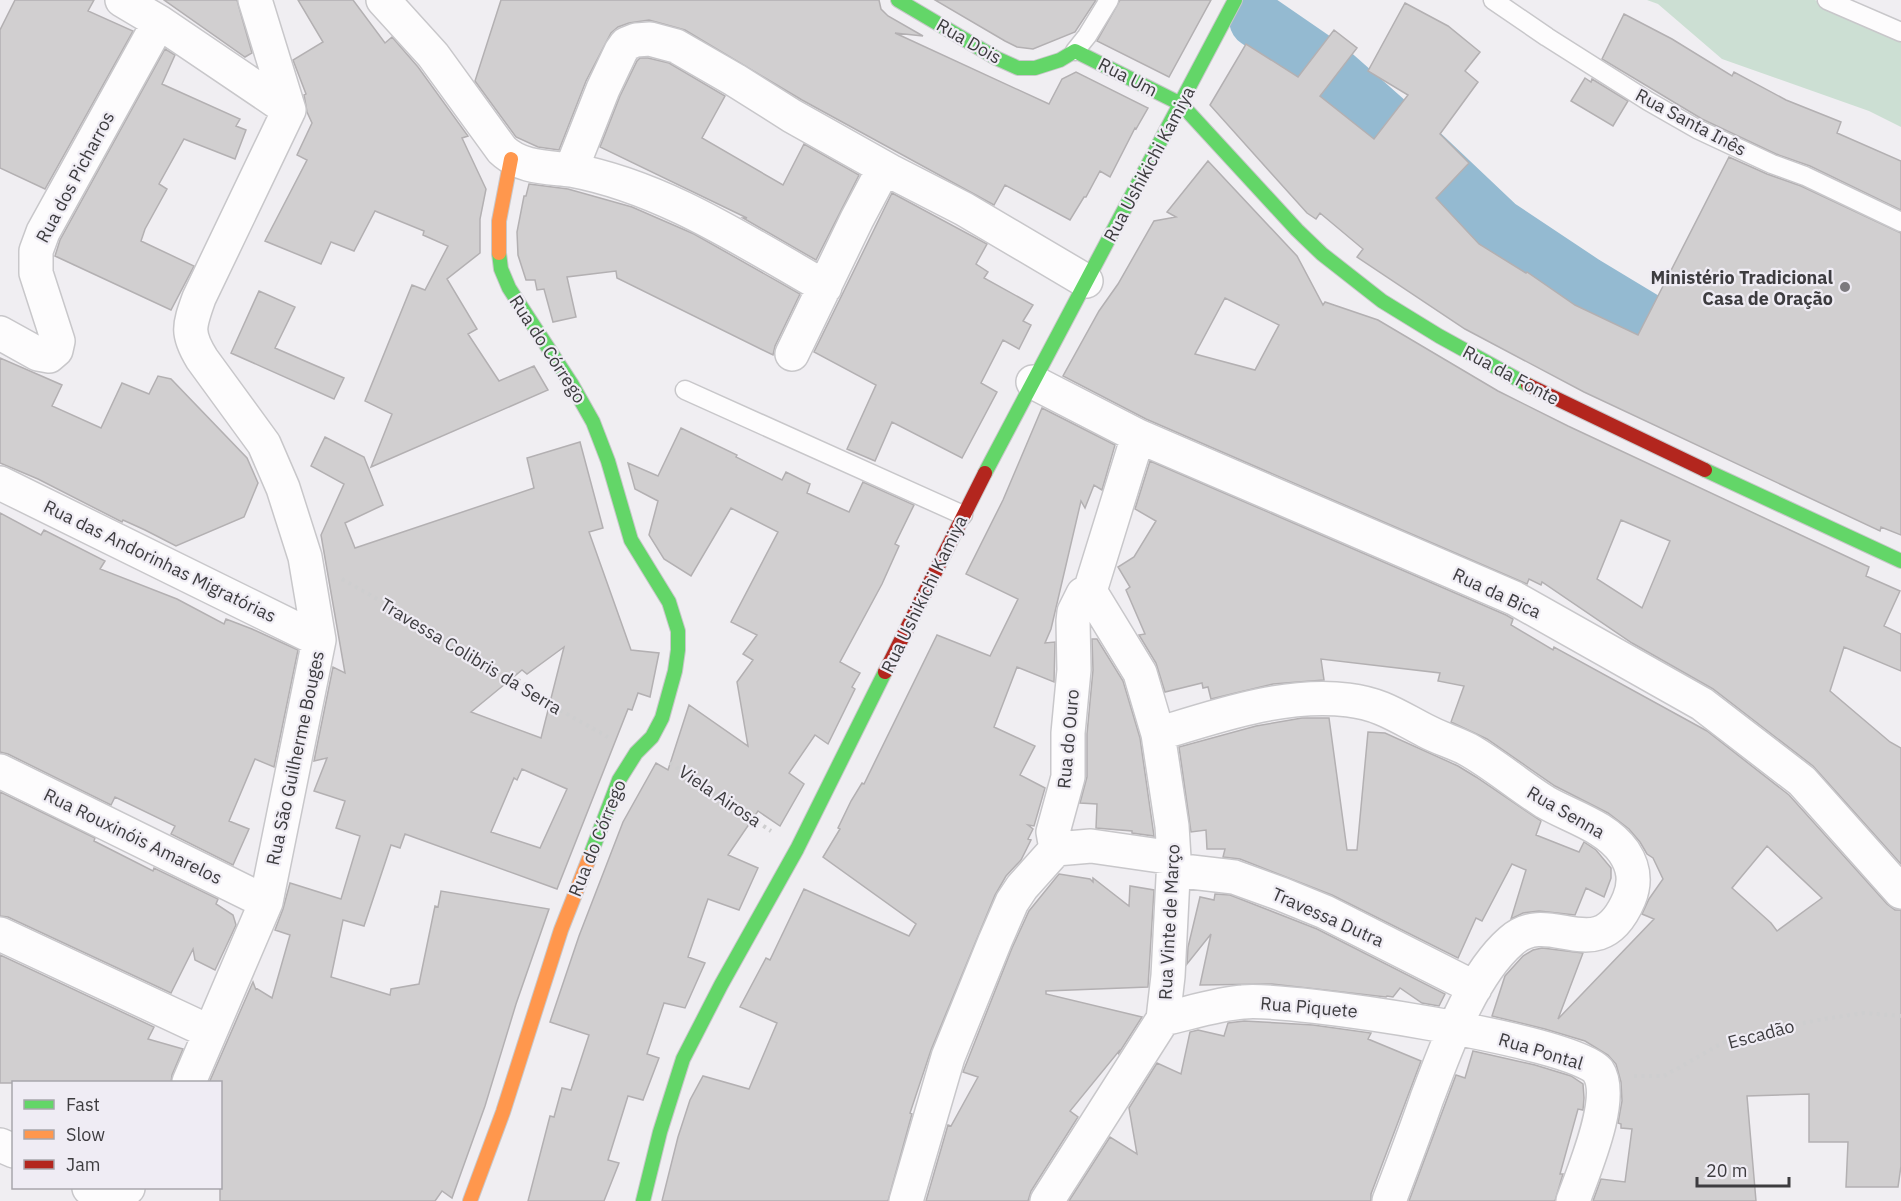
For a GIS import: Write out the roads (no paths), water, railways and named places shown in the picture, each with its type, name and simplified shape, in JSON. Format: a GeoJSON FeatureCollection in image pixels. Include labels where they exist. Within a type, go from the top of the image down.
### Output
{"type":"FeatureCollection","features":[{"type":"Feature","properties":{"kind":"street"},"geometry":{"type":"LineString","coordinates":[[122,0],[159,22],[289,110]]}},
{"type":"Feature","properties":{"kind":"street"},"geometry":{"type":"LineString","coordinates":[[255,0],[289,110]]}},
{"type":"Feature","properties":{"kind":"street"},"geometry":{"type":"LineString","coordinates":[[383,0],[433,55],[502,150],[511,159],[531,166],[604,176],[644,191],[748,242],[825,287]]}},
{"type":"Feature","properties":{"kind":"street","name":"Rua Dois"},"geometry":{"type":"LineString","coordinates":[[898,0],[996,58],[1018,68],[1035,68],[1060,60],[1075,51]]}},
{"type":"Feature","properties":{"kind":"street","name":"Rua Ushikichi Kamiya"},"geometry":{"type":"LineString","coordinates":[[643,1201],[660,1132],[683,1059],[721,985],[797,849],[963,515],[1235,0]]}},
{"type":"Feature","properties":{"kind":"street","name":"Rua dos Picharros"},"geometry":{"type":"LineString","coordinates":[[0,333],[38,354],[49,356],[56,350],[58,341],[34,262],[36,251],[43,232],[159,22]]}},
{"type":"Feature","properties":{"kind":"street"},"geometry":{"type":"LineString","coordinates":[[571,170],[603,89],[621,51],[626,44],[636,39],[650,39],[676,46],[792,116],[884,168],[964,209],[1086,281]]}},
{"type":"Feature","properties":{"kind":"street","name":"Rua Um"},"geometry":{"type":"LineString","coordinates":[[1075,51],[1181,104]]}},
{"type":"Feature","properties":{"kind":"street","name":"Rua da Fonte"},"geometry":{"type":"LineString","coordinates":[[1181,104],[1297,230],[1348,276],[1382,301],[1439,336],[1566,404],[1901,561]]}},
{"type":"Feature","properties":{"kind":"street","name":"Rua São Guilherme Bouges"},"geometry":{"type":"LineString","coordinates":[[190,1081],[266,902],[319,640],[305,557],[283,488],[264,444],[202,359],[193,344],[190,332],[192,316],[199,298],[289,110]]}},
{"type":"Feature","properties":{"kind":"street","name":"Rua do Córrego"},"geometry":{"type":"LineString","coordinates":[[470,1201],[503,1112],[561,930],[620,780],[639,750],[652,736],[671,690],[678,650],[676,618],[667,595],[631,540],[600,437],[581,399],[506,284],[499,259],[498,234],[511,159]]}},
{"type":"Feature","properties":{"kind":"street"},"geometry":{"type":"LineString","coordinates":[[792,354],[884,168]]}},
{"type":"Feature","properties":{"kind":"street","name":"Rua da Bica"},"geometry":{"type":"LineString","coordinates":[[1034,382],[1138,436],[1514,598],[1702,704],[1802,781],[1901,892]]}},
{"type":"Feature","properties":{"kind":"street","name":"Rua do Ouro"},"geometry":{"type":"LineString","coordinates":[[1056,849],[1053,832],[1068,777],[1068,734],[1074,670],[1073,621],[1079,601],[1083,594],[1089,591],[1138,436]]}},
{"type":"Feature","properties":{"kind":"street","name":"Rua das Andorinhas Migratórias"},"geometry":{"type":"LineString","coordinates":[[0,483],[319,640]]}},
{"type":"Feature","properties":{"kind":"street","name":"Rua Vinte de Março"},"geometry":{"type":"LineString","coordinates":[[1047,1201],[1163,1019],[1174,864],[1172,825],[1158,734],[1140,673],[1089,591]]}},
{"type":"Feature","properties":{"kind":"street","name":"Rua Senna"},"geometry":{"type":"LineString","coordinates":[[1158,734],[1222,714],[1281,702],[1323,698],[1376,705],[1436,736],[1466,748],[1537,797],[1608,836],[1624,852],[1632,868],[1634,884],[1629,899],[1615,923],[1605,932],[1590,936],[1548,930],[1537,931],[1517,937],[1497,956],[1475,988],[1454,1029],[1389,1201]]}},
{"type":"Feature","properties":{"kind":"street","name":"Rua Rouxinóis Amarelos"},"geometry":{"type":"LineString","coordinates":[[0,771],[266,902]]}},
{"type":"Feature","properties":{"kind":"street","name":"Travessa Dutra"},"geometry":{"type":"LineString","coordinates":[[1056,849],[1091,846],[1234,877],[1336,917],[1475,988]]}},
{"type":"Feature","properties":{"kind":"street"},"geometry":{"type":"LineString","coordinates":[[906,1201],[948,1057],[995,941],[1012,902],[1022,887],[1056,849]]}},
{"type":"Feature","properties":{"kind":"street"},"geometry":{"type":"LineString","coordinates":[[0,934],[210,1032]]}},
{"type":"Feature","properties":{"kind":"street","name":"Rua Piquete"},"geometry":{"type":"LineString","coordinates":[[1163,1019],[1244,1002],[1281,1002],[1357,1011],[1454,1029]]}},
{"type":"Feature","properties":{"kind":"street","name":"Rua Pontal"},"geometry":{"type":"LineString","coordinates":[[1454,1029],[1548,1050],[1582,1060],[1612,1073],[1604,1085],[1604,1101],[1598,1125],[1573,1201]]}},
{"type":"Feature","properties":{"kind":"lane"},"geometry":{"type":"LineString","coordinates":[[1075,51],[1087,36],[1108,0]]}},
{"type":"Feature","properties":{"kind":"lane","name":"Rua Santa Inês"},"geometry":{"type":"LineString","coordinates":[[1493,0],[1648,101],[1697,129],[1772,164],[1805,176],[1901,222]]}},
{"type":"Feature","properties":{"kind":"lane"},"geometry":{"type":"LineString","coordinates":[[1827,0],[1901,32]]}},
{"type":"Feature","properties":{"kind":"lane"},"geometry":{"type":"LineString","coordinates":[[685,390],[963,515]]}},
{"type":"Feature","properties":{"kind":"waterway"},"geometry":{"type":"LineString","coordinates":[[1257,20],[1324,66],[1402,135],[1498,226],[1585,284],[1711,360]]}},
{"type":"Feature","properties":{"kind":"place","name":"Ministério Tradicional Casa de Oração"},"geometry":{"type":"Point","coordinates":[1845,287]}}]}
